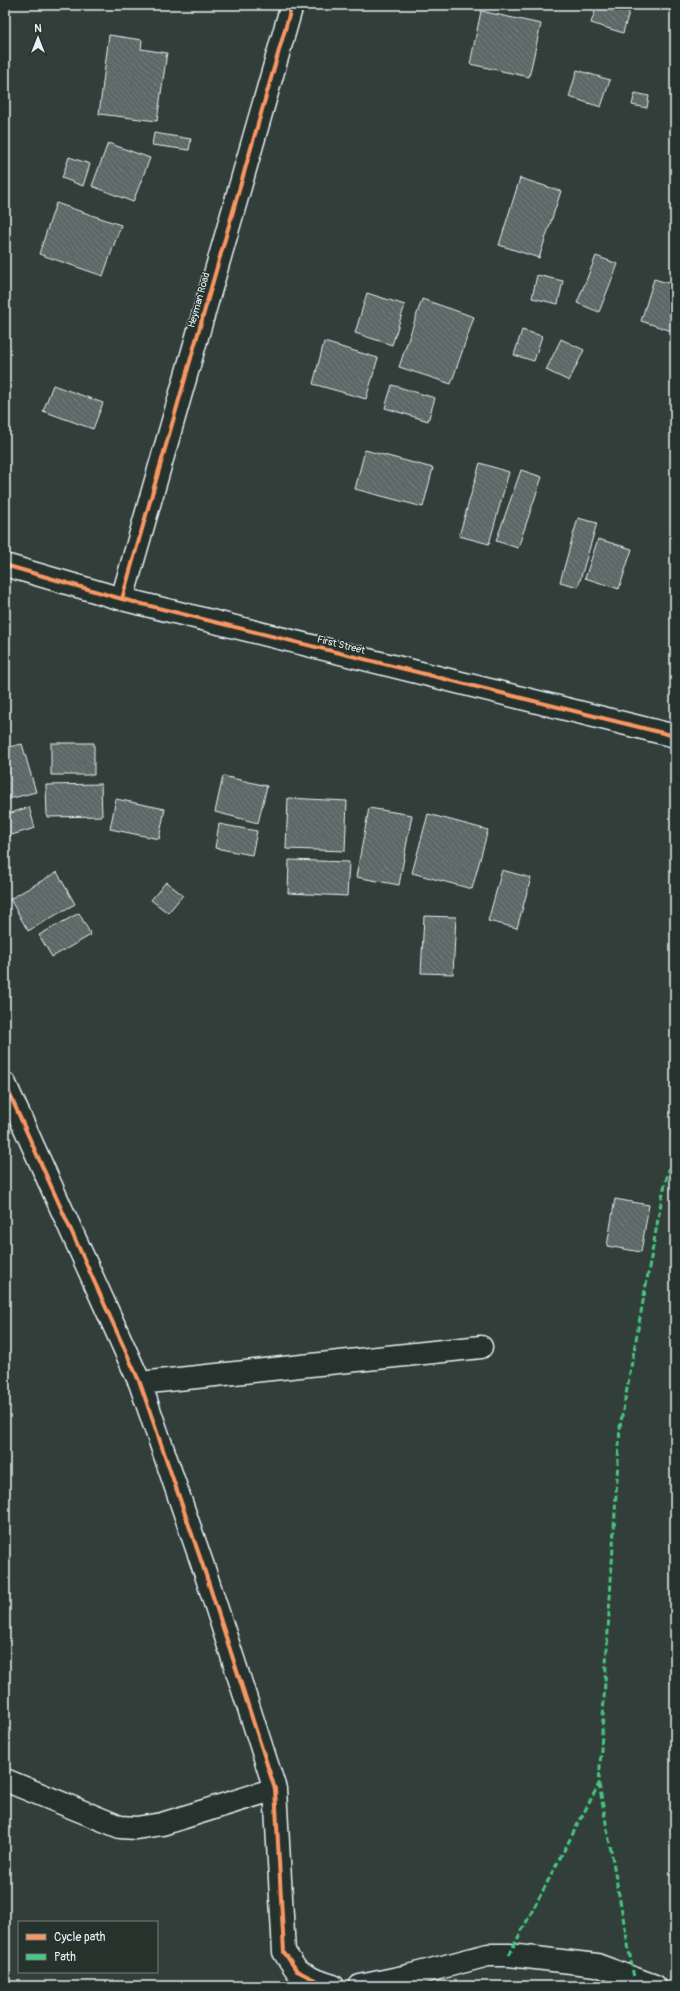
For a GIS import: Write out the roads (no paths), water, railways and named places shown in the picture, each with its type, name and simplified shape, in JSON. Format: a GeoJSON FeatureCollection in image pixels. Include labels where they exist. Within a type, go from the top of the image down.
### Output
{"type":"FeatureCollection","features":[{"type":"Feature","properties":{"kind":"street","name":"Heyman Road"},"geometry":{"type":"LineString","coordinates":[[122,599],[292,5]]}},
{"type":"Feature","properties":{"kind":"street","name":"First Street"},"geometry":{"type":"LineString","coordinates":[[5,564],[122,599],[675,736]]}},
{"type":"Feature","properties":{"kind":"street"},"geometry":{"type":"LineString","coordinates":[[5,1084],[140,1383],[205,1572],[276,1789],[284,1952],[297,1971],[321,1984]]}},
{"type":"Feature","properties":{"kind":"street"},"geometry":{"type":"LineString","coordinates":[[140,1383],[481,1347]]}},
{"type":"Feature","properties":{"kind":"street"},"geometry":{"type":"LineString","coordinates":[[5,1780],[120,1827],[136,1828],[162,1824],[276,1789]]}},
{"type":"Feature","properties":{"kind":"street"},"geometry":{"type":"LineString","coordinates":[[360,1986],[408,1976],[488,1955],[509,1955],[597,1965],[655,1986]]}}]}
